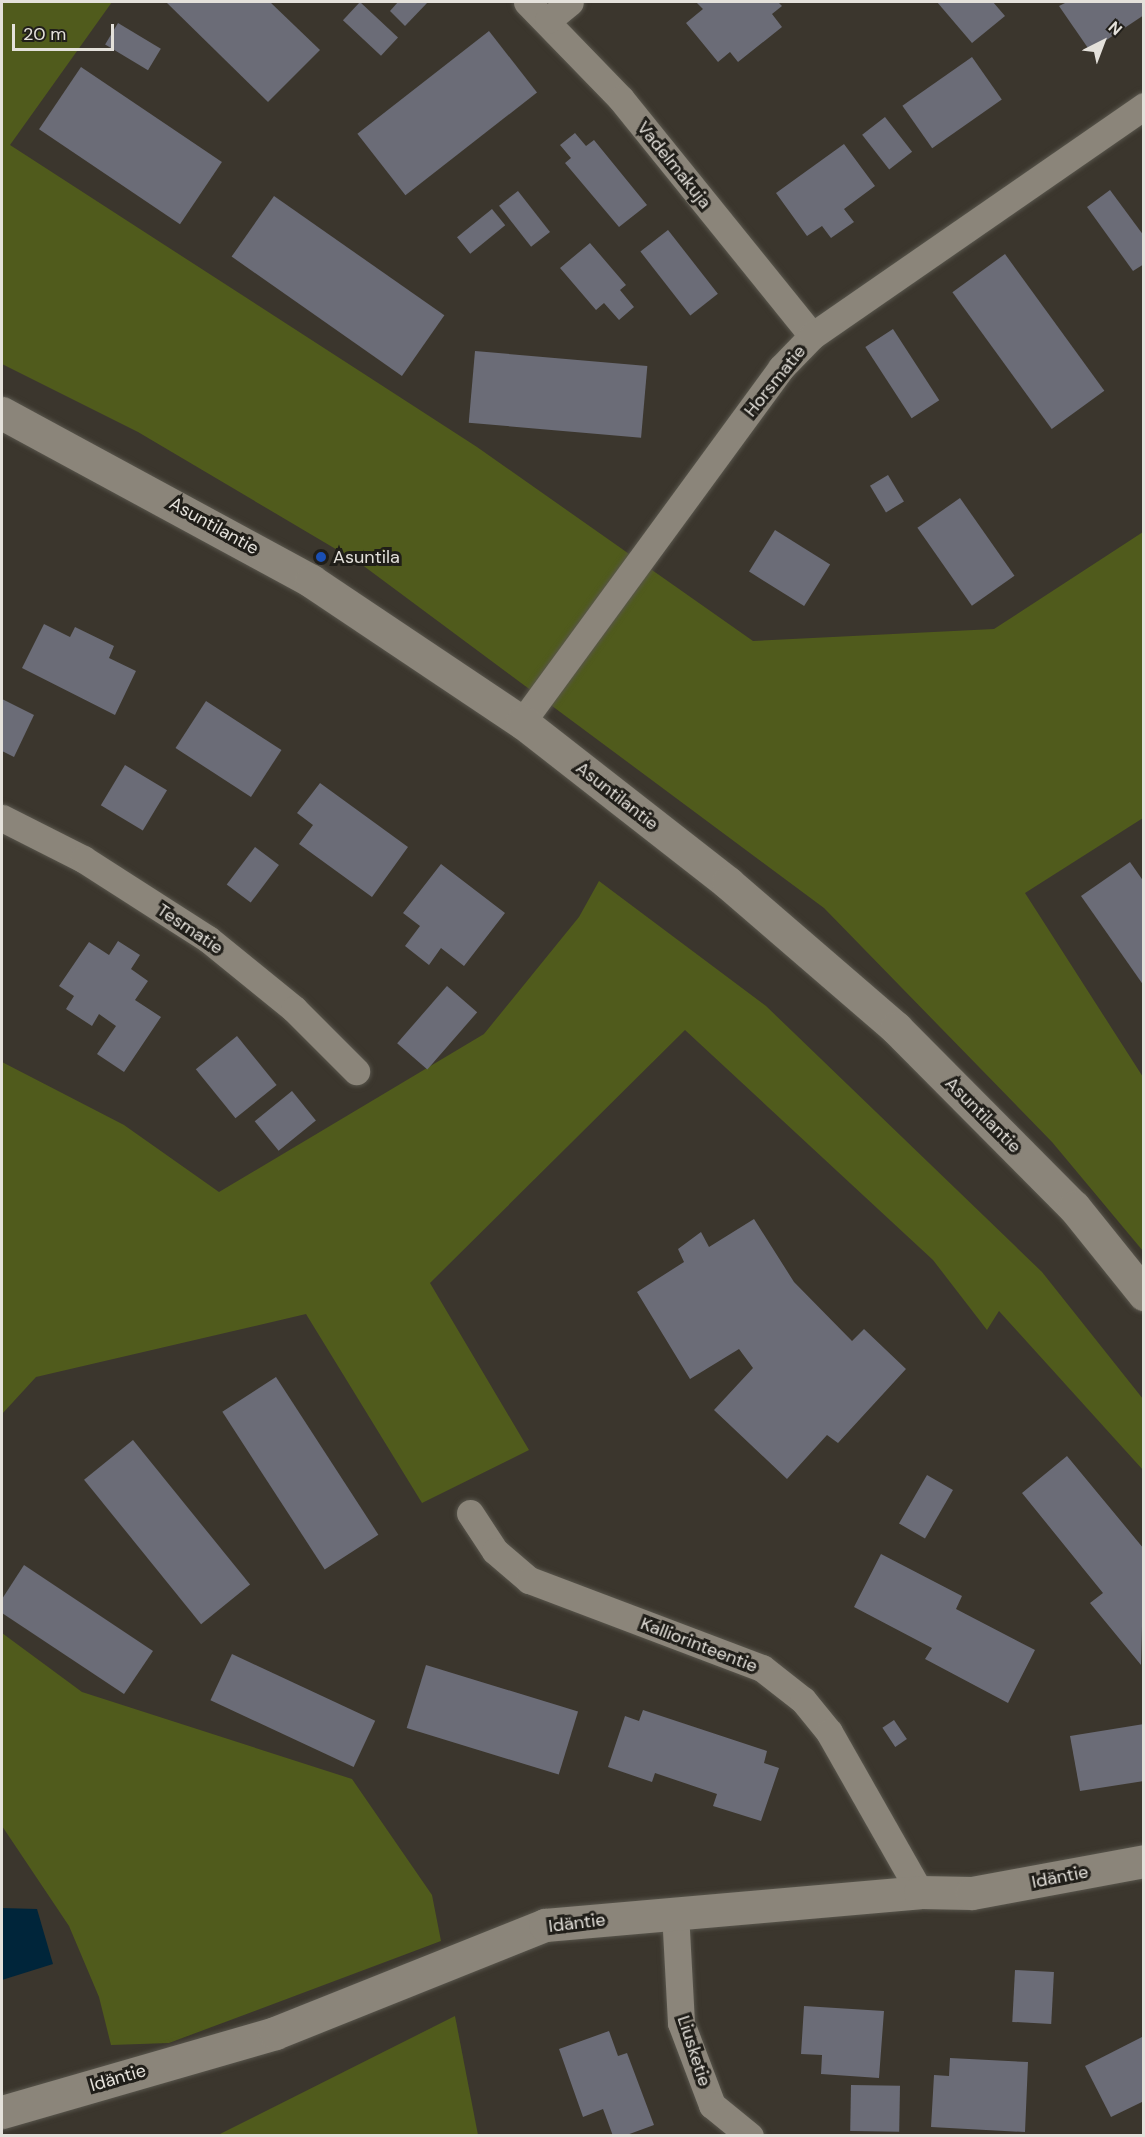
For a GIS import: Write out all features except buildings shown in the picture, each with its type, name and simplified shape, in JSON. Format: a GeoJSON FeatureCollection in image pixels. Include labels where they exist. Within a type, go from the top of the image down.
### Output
{"type":"FeatureCollection","features":[{"type":"Feature","properties":{"kind":"street","name":"Vadelmakuja"},"geometry":{"type":"LineString","coordinates":[[527,2],[548,20],[621,99],[812,336]]}},
{"type":"Feature","properties":{"kind":"street"},"geometry":{"type":"LineString","coordinates":[[548,20],[570,2]]}},
{"type":"Feature","properties":{"kind":"street","name":"Horsmatie"},"geometry":{"type":"LineString","coordinates":[[522,722],[781,368],[812,336],[1143,106]]}},
{"type":"Feature","properties":{"kind":"street","name":"Asuntilantie"},"geometry":{"type":"LineString","coordinates":[[2,413],[311,581],[522,722],[728,883],[896,1028],[1074,1207],[1143,1294]]}},
{"type":"Feature","properties":{"kind":"street","name":"Tesmatie"},"geometry":{"type":"LineString","coordinates":[[2,818],[83,859],[208,939],[294,1009],[356,1071]]}},
{"type":"Feature","properties":{"kind":"street","name":"Kalliorinteentie"},"geometry":{"type":"LineString","coordinates":[[470,1513],[495,1551],[529,1580],[762,1668],[803,1700],[830,1732],[920,1892]]}},
{"type":"Feature","properties":{"kind":"street","name":"Idäntie"},"geometry":{"type":"LineString","coordinates":[[2,2112],[275,2033],[545,1925],[920,1892],[972,1893],[1143,1861]]}},
{"type":"Feature","properties":{"kind":"street","name":"Liusketie"},"geometry":{"type":"LineString","coordinates":[[675,1912],[681,2024],[712,2105],[750,2136]]}},
{"type":"Feature","properties":{"kind":"green space"},"geometry":{"type":"Polygon","coordinates":[[[2,2],[112,2],[10,145],[477,447],[753,641],[994,629],[1143,532],[1143,818],[1025,893],[1143,1077],[1143,1251],[1052,1142],[824,908],[361,564],[138,432],[2,364],[2,2]]]}},
{"type":"Feature","properties":{"kind":"green space"},"geometry":{"type":"Polygon","coordinates":[[[599,881],[766,1006],[1042,1272],[1143,1399],[1143,1470],[999,1311],[987,1330],[933,1260],[685,1030],[430,1283],[529,1450],[422,1503],[306,1314],[36,1377],[2,1414],[2,1062],[124,1125],[219,1192],[484,1034],[579,917],[599,881]]]}},
{"type":"Feature","properties":{"kind":"green space"},"geometry":{"type":"Polygon","coordinates":[[[2,1633],[82,1692],[352,1779],[432,1895],[441,1941],[169,2043],[111,2045],[99,1997],[69,1926],[2,1826],[2,1633]]]}},
{"type":"Feature","properties":{"kind":"green space"},"geometry":{"type":"Polygon","coordinates":[[[455,2016],[478,2135],[218,2135],[455,2016]]]}},
{"type":"Feature","properties":{"kind":"water"},"geometry":{"type":"Polygon","coordinates":[[[2,1908],[37,1909],[53,1964],[2,1980],[2,1908]]]}},
{"type":"Feature","properties":{"kind":"place","name":"Asuntila"},"geometry":{"type":"Point","coordinates":[321,557]}}]}
